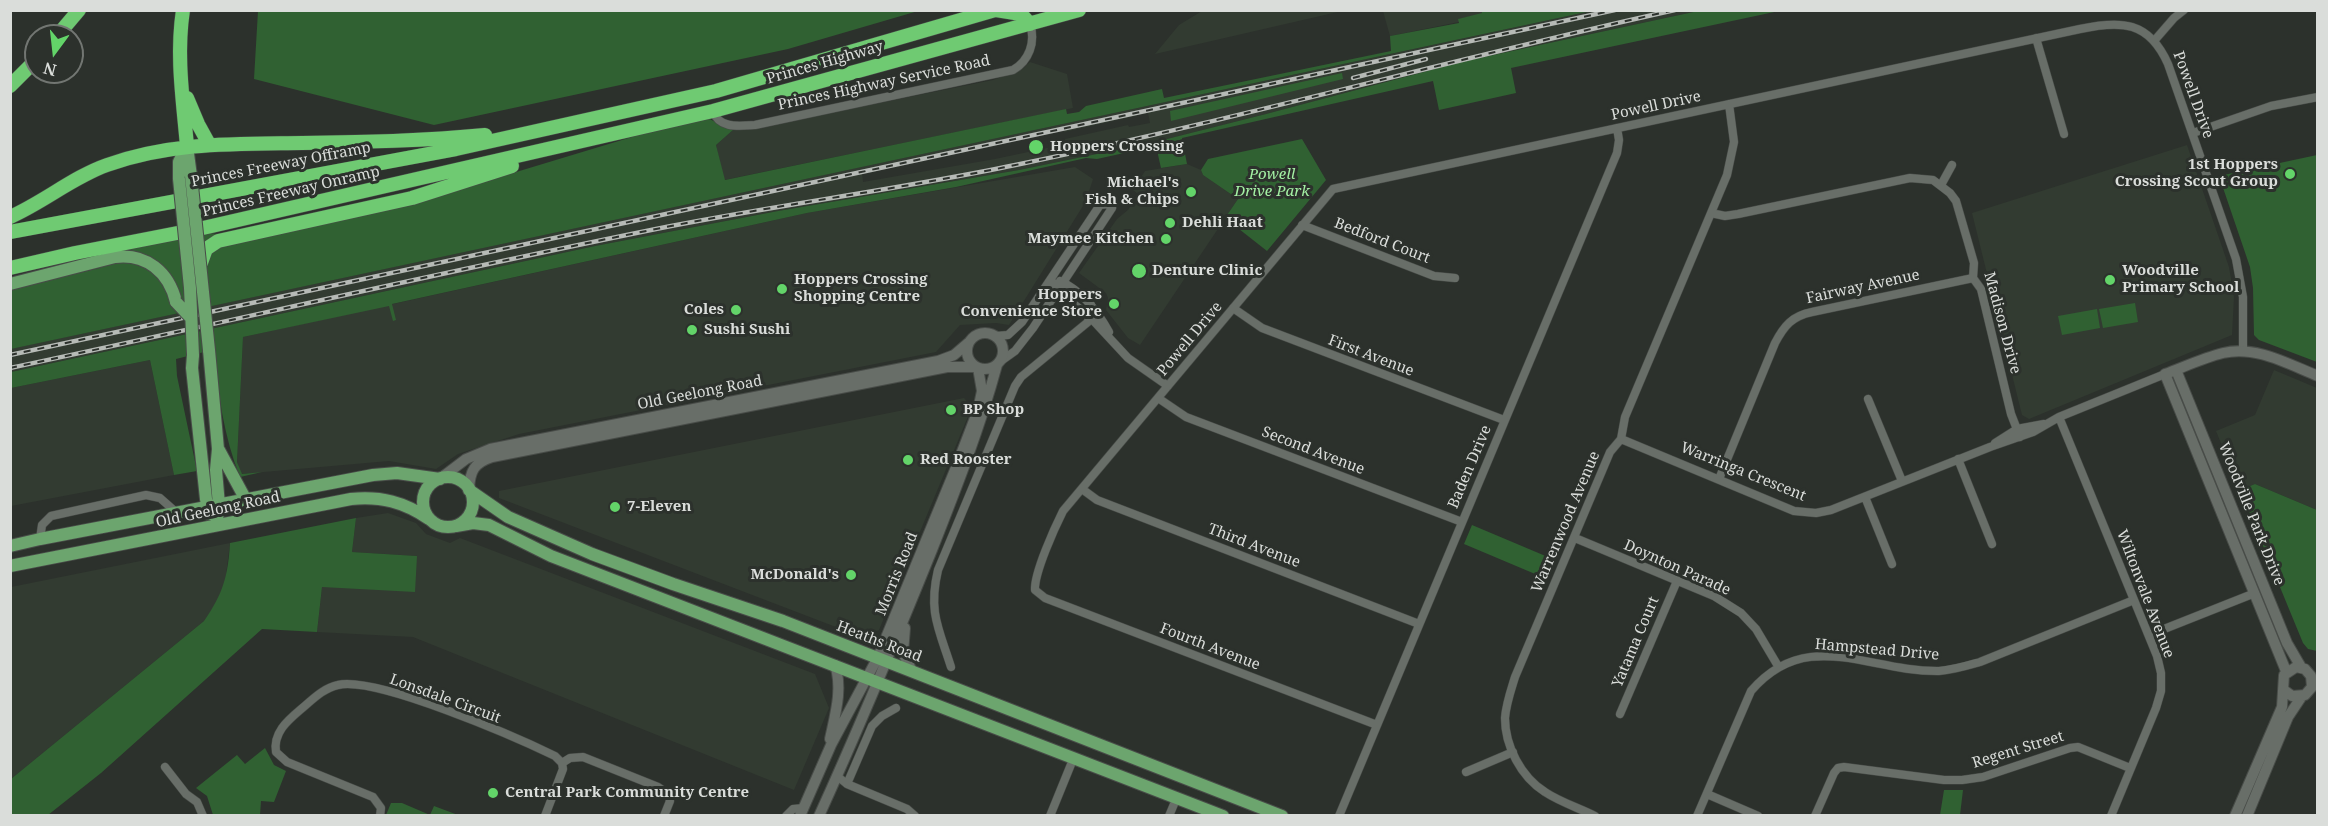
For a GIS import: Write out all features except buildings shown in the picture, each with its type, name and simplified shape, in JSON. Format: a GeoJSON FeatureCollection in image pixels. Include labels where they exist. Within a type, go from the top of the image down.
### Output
{"type":"FeatureCollection","features":[{"type":"Feature","properties":{"kind":"highway"},"geometry":{"type":"LineString","coordinates":[[67,24],[79,10]]}},
{"type":"Feature","properties":{"kind":"highway"},"geometry":{"type":"LineString","coordinates":[[183,10],[178,53],[187,146]]}},
{"type":"Feature","properties":{"kind":"highway"},"geometry":{"type":"LineString","coordinates":[[996,10],[1021,14],[1030,24]]}},
{"type":"Feature","properties":{"kind":"highway","name":"Princes Highway"},"geometry":{"type":"LineString","coordinates":[[547,129],[716,91],[996,10]]}},
{"type":"Feature","properties":{"kind":"highway","name":"Princes Highway"},"geometry":{"type":"LineString","coordinates":[[579,143],[713,111],[1079,10]]}},
{"type":"Feature","properties":{"kind":"highway"},"geometry":{"type":"LineString","coordinates":[[10,86],[24,72]]}},
{"type":"Feature","properties":{"kind":"highway"},"geometry":{"type":"LineString","coordinates":[[181,85],[209,144]]}},
{"type":"Feature","properties":{"kind":"highway"},"geometry":{"type":"LineString","coordinates":[[713,111],[712,101],[716,91]]}},
{"type":"Feature","properties":{"kind":"highway"},"geometry":{"type":"LineString","coordinates":[[10,217],[81,176],[106,165],[187,146],[430,140],[547,129]]}},
{"type":"Feature","properties":{"kind":"highway","name":"Princes Freeway Offramp"},"geometry":{"type":"LineString","coordinates":[[16,232],[456,149],[547,129]]}},
{"type":"Feature","properties":{"kind":"highway"},"geometry":{"type":"LineString","coordinates":[[201,263],[206,249],[218,241],[412,198],[579,143]]}},
{"type":"Feature","properties":{"kind":"highway","name":"Princes Freeway Onramp"},"geometry":{"type":"LineString","coordinates":[[10,268],[203,228],[579,143]]}},
{"type":"Feature","properties":{"kind":"main road"},"geometry":{"type":"LineString","coordinates":[[187,146],[179,162],[185,177],[201,263],[218,448],[213,506]]}},
{"type":"Feature","properties":{"kind":"main road"},"geometry":{"type":"LineString","coordinates":[[185,177],[192,368],[216,525]]}},
{"type":"Feature","properties":{"kind":"main road"},"geometry":{"type":"LineString","coordinates":[[10,284],[97,261],[123,256],[138,258],[151,264],[169,281],[176,302],[191,318]]}},
{"type":"Feature","properties":{"kind":"main road"},"geometry":{"type":"LineString","coordinates":[[218,448],[246,500]]}},
{"type":"Feature","properties":{"kind":"main road","name":"Old Geelong Road"},"geometry":{"type":"LineString","coordinates":[[10,546],[381,474],[403,474],[440,479]]}},
{"type":"Feature","properties":{"kind":"main road"},"geometry":{"type":"LineString","coordinates":[[456,526],[464,521],[471,511],[472,498],[469,490],[457,479],[440,479],[429,485],[424,496],[423,508],[429,519],[444,527],[456,526],[478,523],[495,527],[551,556],[1223,816]]}},
{"type":"Feature","properties":{"kind":"main road","name":"Heaths Road"},"geometry":{"type":"LineString","coordinates":[[469,490],[508,517],[592,554],[783,621],[1282,816]]}},
{"type":"Feature","properties":{"kind":"main road","name":"Old Geelong Road"},"geometry":{"type":"LineString","coordinates":[[10,566],[335,501],[364,498],[399,502],[429,519]]}},
{"type":"Feature","properties":{"kind":"main road"},"geometry":{"type":"LineString","coordinates":[[1074,757],[1083,737]]}},
{"type":"Feature","properties":{"kind":"street"},"geometry":{"type":"LineString","coordinates":[[2154,41],[2184,10]]}},
{"type":"Feature","properties":{"kind":"street","name":"Powell Drive"},"geometry":{"type":"LineString","coordinates":[[1035,590],[1036,579],[1057,522],[1082,489],[1333,189],[2036,38],[2114,23],[2136,28],[2154,41],[2168,64],[2236,259],[2243,297],[2243,351]]}},
{"type":"Feature","properties":{"kind":"street","name":"Princes Highway Service Road"},"geometry":{"type":"LineString","coordinates":[[713,111],[722,123],[754,124],[1013,70],[1027,56],[1033,34],[1030,24]]}},
{"type":"Feature","properties":{"kind":"street"},"geometry":{"type":"LineString","coordinates":[[2036,38],[2064,134]]}},
{"type":"Feature","properties":{"kind":"street"},"geometry":{"type":"LineString","coordinates":[[2193,133],[2271,106],[2318,97]]}},
{"type":"Feature","properties":{"kind":"street","name":"Warrenwood Avenue"},"geometry":{"type":"LineString","coordinates":[[1596,816],[1545,792],[1531,781],[1520,767],[1507,736],[1505,718],[1508,700],[1515,677],[1610,452],[1621,439],[1625,417],[1728,175],[1734,142],[1729,104]]}},
{"type":"Feature","properties":{"kind":"street","name":"Baden Drive"},"geometry":{"type":"LineString","coordinates":[[1339,816],[1617,153],[1619,140],[1617,128]]}},
{"type":"Feature","properties":{"kind":"street"},"geometry":{"type":"LineString","coordinates":[[1711,213],[1725,216],[1738,214],[1910,178],[1933,180],[1941,185],[1952,165]]}},
{"type":"Feature","properties":{"kind":"street","name":"Madison Drive"},"geometry":{"type":"LineString","coordinates":[[1941,185],[1956,201],[1962,216],[1974,263],[1973,278],[1981,289],[2020,437]]}},
{"type":"Feature","properties":{"kind":"street"},"geometry":{"type":"LineString","coordinates":[[996,336],[1013,332],[1100,205],[1107,204],[1112,208],[1024,340],[999,363],[992,368],[977,367],[968,356],[968,343],[980,333],[986,332],[996,336],[1004,347],[999,363]]}},
{"type":"Feature","properties":{"kind":"street","name":"Bedford Court"},"geometry":{"type":"LineString","coordinates":[[1302,225],[1434,276],[1455,278]]}},
{"type":"Feature","properties":{"kind":"street","name":"Fairway Avenue"},"geometry":{"type":"LineString","coordinates":[[1719,479],[1775,343],[1783,329],[1792,320],[1812,312],[1973,278]]}},
{"type":"Feature","properties":{"kind":"street"},"geometry":{"type":"LineString","coordinates":[[1051,279],[1063,282],[1079,293],[1091,305],[1113,339]]}},
{"type":"Feature","properties":{"kind":"street"},"geometry":{"type":"LineString","coordinates":[[1051,279],[1057,291],[1089,316],[1113,339]]}},
{"type":"Feature","properties":{"kind":"street"},"geometry":{"type":"LineString","coordinates":[[1078,307],[1079,293]]}},
{"type":"Feature","properties":{"kind":"street"},"geometry":{"type":"LineString","coordinates":[[1078,307],[1091,305]]}},
{"type":"Feature","properties":{"kind":"street"},"geometry":{"type":"LineString","coordinates":[[951,667],[937,627],[933,600],[938,570],[943,557],[1014,386],[1021,377],[1083,326],[1089,316],[1091,305]]}},
{"type":"Feature","properties":{"kind":"street","name":"First Avenue"},"geometry":{"type":"LineString","coordinates":[[1233,308],[1262,328],[1504,420]]}},
{"type":"Feature","properties":{"kind":"street","name":"Second Avenue"},"geometry":{"type":"LineString","coordinates":[[1113,339],[1128,358],[1150,375],[1186,417],[1462,522]]}},
{"type":"Feature","properties":{"kind":"street","name":"Old Geelong Road"},"geometry":{"type":"LineString","coordinates":[[827,387],[938,361],[954,355],[968,343]]}},
{"type":"Feature","properties":{"kind":"street","name":"Warringa Crescent"},"geometry":{"type":"LineString","coordinates":[[1621,439],[1794,511],[1806,513],[1831,510],[1865,497],[1958,459],[2020,437],[2059,417],[2225,352],[2243,351],[2267,356],[2318,376]]}},
{"type":"Feature","properties":{"kind":"street","name":"Morris Road"},"geometry":{"type":"LineString","coordinates":[[819,816],[837,776],[872,680],[908,610],[982,419],[999,363]]}},
{"type":"Feature","properties":{"kind":"street","name":"Old Geelong Road"},"geometry":{"type":"LineString","coordinates":[[440,479],[478,453],[574,437],[827,387],[947,367],[977,367]]}},
{"type":"Feature","properties":{"kind":"street","name":"Morris Road"},"geometry":{"type":"LineString","coordinates":[[882,659],[978,410],[982,391],[977,367]]}},
{"type":"Feature","properties":{"kind":"street","name":"Woodville Park Drive"},"geometry":{"type":"LineString","coordinates":[[2171,372],[2260,591],[2286,671]]}},
{"type":"Feature","properties":{"kind":"street"},"geometry":{"type":"LineString","coordinates":[[1868,399],[1902,481]]}},
{"type":"Feature","properties":{"kind":"street","name":"Wiltonvale Avenue"},"geometry":{"type":"LineString","coordinates":[[2059,417],[2149,635],[2161,673],[2156,708],[2110,816]]}},
{"type":"Feature","properties":{"kind":"street","name":"Warringa Crescent"},"geometry":{"type":"LineString","coordinates":[[1990,447],[2017,429],[2049,423]]}},
{"type":"Feature","properties":{"kind":"street","name":"Old Geelong Road"},"geometry":{"type":"LineString","coordinates":[[469,490],[472,471],[481,461],[543,442]]}},
{"type":"Feature","properties":{"kind":"street"},"geometry":{"type":"LineString","coordinates":[[1958,459],[1992,544]]}},
{"type":"Feature","properties":{"kind":"street","name":"Third Avenue"},"geometry":{"type":"LineString","coordinates":[[1082,489],[1097,500],[1419,624]]}},
{"type":"Feature","properties":{"kind":"street","name":"Old Geelong Road"},"geometry":{"type":"LineString","coordinates":[[40,539],[44,522],[54,514],[146,495],[160,498],[177,513]]}},
{"type":"Feature","properties":{"kind":"street"},"geometry":{"type":"LineString","coordinates":[[1865,497],[1892,564]]}},
{"type":"Feature","properties":{"kind":"street","name":"Doynton Parade"},"geometry":{"type":"LineString","coordinates":[[1575,538],[1714,596],[1741,613],[1756,629],[1778,666]]}},
{"type":"Feature","properties":{"kind":"street","name":"Yatama Court"},"geometry":{"type":"LineString","coordinates":[[1620,714],[1677,581]]}},
{"type":"Feature","properties":{"kind":"street","name":"Fourth Avenue"},"geometry":{"type":"LineString","coordinates":[[1035,590],[1045,598],[1377,725]]}},
{"type":"Feature","properties":{"kind":"street"},"geometry":{"type":"LineString","coordinates":[[2149,635],[2260,591]]}},
{"type":"Feature","properties":{"kind":"street","name":"Woodville Park Drive"},"geometry":{"type":"LineString","coordinates":[[2260,591],[2287,644],[2303,668]]}},
{"type":"Feature","properties":{"kind":"street","name":"Hampstead Drive"},"geometry":{"type":"LineString","coordinates":[[1697,816],[1751,691],[1762,678],[1778,666],[1795,659],[1826,656],[1921,670],[1959,668],[1980,662],[2134,600]]}},
{"type":"Feature","properties":{"kind":"street"},"geometry":{"type":"LineString","coordinates":[[908,610],[903,653],[912,671]]}},
{"type":"Feature","properties":{"kind":"street"},"geometry":{"type":"LineString","coordinates":[[827,754],[838,698],[838,678],[835,665]]}},
{"type":"Feature","properties":{"kind":"street"},"geometry":{"type":"LineString","coordinates":[[2235,816],[2280,714],[2284,690],[2282,680],[2286,671],[2296,667],[2318,666]]}},
{"type":"Feature","properties":{"kind":"street"},"geometry":{"type":"LineString","coordinates":[[2247,816],[2288,717],[2302,696],[2309,692],[2315,680],[2303,668]]}},
{"type":"Feature","properties":{"kind":"street","name":"Morris Road"},"geometry":{"type":"LineString","coordinates":[[802,812],[827,754],[872,680]]}},
{"type":"Feature","properties":{"kind":"street","name":"Lonsdale Circuit"},"geometry":{"type":"LineString","coordinates":[[380,816],[381,808],[373,798],[287,762],[276,752],[276,742],[284,725],[330,687],[343,684],[370,687],[418,700],[545,751],[562,763]]}},
{"type":"Feature","properties":{"kind":"street"},"geometry":{"type":"LineString","coordinates":[[2284,690],[2292,696],[2302,696]]}},
{"type":"Feature","properties":{"kind":"street"},"geometry":{"type":"LineString","coordinates":[[847,784],[872,726],[882,716],[896,708]]}},
{"type":"Feature","properties":{"kind":"street","name":"Regent Street"},"geometry":{"type":"LineString","coordinates":[[1815,816],[1836,766],[1944,780],[1962,780],[1983,777],[2078,747],[2130,768]]}},
{"type":"Feature","properties":{"kind":"street"},"geometry":{"type":"LineString","coordinates":[[1466,772],[1513,752]]}},
{"type":"Feature","properties":{"kind":"street"},"geometry":{"type":"LineString","coordinates":[[545,816],[561,777],[562,763],[570,758],[583,757],[665,790],[670,801],[664,816]]}},
{"type":"Feature","properties":{"kind":"street"},"geometry":{"type":"LineString","coordinates":[[1050,816],[1074,757]]}},
{"type":"Feature","properties":{"kind":"street"},"geometry":{"type":"LineString","coordinates":[[165,768],[186,794],[197,802],[203,816]]}},
{"type":"Feature","properties":{"kind":"street"},"geometry":{"type":"LineString","coordinates":[[814,784],[823,775],[837,776],[847,784],[907,809],[915,816]]}},
{"type":"Feature","properties":{"kind":"street"},"geometry":{"type":"LineString","coordinates":[[828,796],[836,787],[847,784]]}},
{"type":"Feature","properties":{"kind":"street"},"geometry":{"type":"LineString","coordinates":[[1707,794],[1758,816]]}},
{"type":"Feature","properties":{"kind":"street"},"geometry":{"type":"LineString","coordinates":[[1169,816],[1177,797]]}},
{"type":"Feature","properties":{"kind":"street"},"geometry":{"type":"LineString","coordinates":[[786,816],[793,808],[802,812]]}},
{"type":"Feature","properties":{"kind":"shaded area"},"geometry":{"type":"Polygon","coordinates":[[[1481,10],[1482,14],[1459,19],[1459,22],[1390,36],[1383,11],[1481,10]]]}},
{"type":"Feature","properties":{"kind":"shaded area"},"geometry":{"type":"Polygon","coordinates":[[[1202,11],[1342,11],[1155,54],[1179,25],[1202,11]]]}},
{"type":"Feature","properties":{"kind":"shaded area"},"geometry":{"type":"Polygon","coordinates":[[[1591,11],[1698,11],[1461,62],[1155,142],[1019,170],[778,211],[595,246],[11,372],[10,349],[1591,11]],[[1148,113],[1064,132],[1063,130],[862,173],[863,182],[995,159],[1066,144],[1065,139],[1128,125],[1129,127],[1150,123],[1148,113]]]}},
{"type":"Feature","properties":{"kind":"shaded area"},"geometry":{"type":"Polygon","coordinates":[[[1030,62],[1067,74],[1073,108],[724,180],[716,145],[733,130],[745,130],[993,80],[1022,69],[1030,62]]]}},
{"type":"Feature","properties":{"kind":"shaded area","name":"Woodville Primary School"},"geometry":{"type":"Polygon","coordinates":[[[2187,145],[2229,267],[2234,297],[2232,335],[2029,419],[2022,415],[1972,213],[2187,145]]]}},
{"type":"Feature","properties":{"kind":"shaded area"},"geometry":{"type":"Polygon","coordinates":[[[1187,164],[1201,170],[1203,175],[1238,199],[1140,345],[1128,338],[1106,310],[1108,298],[1106,293],[1079,273],[1117,219],[1128,210],[1138,194],[1133,190],[1145,171],[1187,164]]]}},
{"type":"Feature","properties":{"kind":"shaded area"},"geometry":{"type":"Polygon","coordinates":[[[1075,167],[1093,179],[1086,201],[1009,325],[996,323],[960,325],[936,352],[519,434],[458,454],[436,469],[389,461],[241,474],[237,462],[243,337],[807,213],[1075,167]]]}},
{"type":"Feature","properties":{"kind":"shaded area"},"geometry":{"type":"Polygon","coordinates":[[[150,360],[174,475],[11,506],[11,388],[150,360]]]}},
{"type":"Feature","properties":{"kind":"shaded area"},"geometry":{"type":"Polygon","coordinates":[[[2274,370],[2317,388],[2317,510],[2255,484],[2240,490],[2216,431],[2255,415],[2274,370]]]}},
{"type":"Feature","properties":{"kind":"shaded area"},"geometry":{"type":"Polygon","coordinates":[[[964,398],[972,407],[879,630],[862,637],[499,498],[499,491],[964,398]]]}},
{"type":"Feature","properties":{"kind":"shaded area"},"geometry":{"type":"Polygon","coordinates":[[[388,513],[416,523],[426,534],[450,543],[460,538],[815,674],[829,708],[794,790],[413,637],[317,632],[322,587],[417,556],[352,552],[356,518],[388,513]]]}},
{"type":"Feature","properties":{"kind":"shaded area"},"geometry":{"type":"Polygon","coordinates":[[[230,543],[225,583],[216,604],[204,621],[11,779],[11,587],[230,543]]]}},
{"type":"Feature","properties":{"kind":"green space"},"geometry":{"type":"Polygon","coordinates":[[[258,10],[918,11],[788,49],[434,125],[254,79],[258,10]]]}},
{"type":"Feature","properties":{"kind":"green space"},"geometry":{"type":"Polygon","coordinates":[[[1481,11],[1591,11],[11,349],[10,289],[99,268],[96,253],[210,233],[217,234],[218,247],[493,179],[705,117],[733,130],[716,145],[725,180],[1066,109],[1067,114],[1079,112],[1086,106],[1162,89],[1164,98],[1391,51],[1390,36],[1459,23],[1458,19],[1482,13],[1481,11]]]}},
{"type":"Feature","properties":{"kind":"green space"},"geometry":{"type":"Polygon","coordinates":[[[1698,11],[1779,11],[1511,68],[1516,93],[1439,110],[1433,81],[1182,138],[1187,164],[1161,168],[1156,146],[1097,159],[1086,158],[956,187],[807,213],[392,304],[396,320],[393,321],[389,306],[243,337],[237,462],[242,474],[262,472],[240,477],[222,415],[214,351],[216,349],[176,359],[177,376],[197,471],[174,475],[150,360],[11,388],[11,372],[595,246],[778,211],[1019,170],[1155,142],[1461,62],[1698,11]]]}},
{"type":"Feature","properties":{"kind":"green space"},"geometry":{"type":"Polygon","coordinates":[[[1342,73],[1343,79],[1171,121],[1170,111],[1342,73]]]}},
{"type":"Feature","properties":{"kind":"green space","name":"Powell Drive Park"},"geometry":{"type":"Polygon","coordinates":[[[1302,139],[1326,180],[1267,251],[1225,218],[1238,199],[1203,175],[1201,170],[1208,159],[1302,139]]]}},
{"type":"Feature","properties":{"kind":"green space"},"geometry":{"type":"Polygon","coordinates":[[[2318,155],[2317,362],[2259,340],[2254,335],[2250,267],[2219,176],[2318,155]]]}},
{"type":"Feature","properties":{"kind":"green space"},"geometry":{"type":"Polygon","coordinates":[[[2135,303],[2138,322],[2103,328],[2099,309],[2135,303]]]}},
{"type":"Feature","properties":{"kind":"green space"},"geometry":{"type":"Polygon","coordinates":[[[2097,309],[2100,328],[2062,335],[2058,316],[2097,309]]]}},
{"type":"Feature","properties":{"kind":"green space"},"geometry":{"type":"Polygon","coordinates":[[[2255,484],[2317,510],[2317,651],[2308,649],[2303,643],[2240,490],[2255,484]]]}},
{"type":"Feature","properties":{"kind":"green space"},"geometry":{"type":"Polygon","coordinates":[[[356,518],[352,552],[417,556],[415,592],[322,587],[317,632],[262,629],[101,773],[48,815],[11,815],[11,779],[204,621],[216,602],[223,584],[230,543],[356,518]]]}},
{"type":"Feature","properties":{"kind":"green space"},"geometry":{"type":"Polygon","coordinates":[[[1472,525],[1555,560],[1547,579],[1464,544],[1472,525]]]}},
{"type":"Feature","properties":{"kind":"green space"},"geometry":{"type":"Polygon","coordinates":[[[265,748],[274,765],[286,771],[274,802],[261,801],[260,815],[213,815],[207,796],[196,788],[237,755],[245,764],[265,748]]]}},
{"type":"Feature","properties":{"kind":"green space"},"geometry":{"type":"Polygon","coordinates":[[[1944,790],[1963,790],[1960,815],[1940,815],[1944,790]]]}},
{"type":"Feature","properties":{"kind":"green space"},"geometry":{"type":"Polygon","coordinates":[[[391,803],[402,803],[430,815],[386,815],[391,803]]]}},
{"type":"Feature","properties":{"kind":"green space"},"geometry":{"type":"Polygon","coordinates":[[[434,806],[458,815],[430,815],[434,806]]]}},
{"type":"Feature","properties":{"kind":"railway"},"geometry":{"type":"LineString","coordinates":[[10,355],[1615,10]]}},
{"type":"Feature","properties":{"kind":"railway"},"geometry":{"type":"LineString","coordinates":[[10,368],[671,226],[1025,163],[1675,10]]}},
{"type":"Feature","properties":{"kind":"railway"},"geometry":{"type":"LineString","coordinates":[[1353,78],[1426,59]]}},
{"type":"Feature","properties":{"kind":"place","name":"Hoppers Crossing"},"geometry":{"type":"Point","coordinates":[1036,147]}},
{"type":"Feature","properties":{"kind":"place","name":"1st Hoppers Crossing Scout Group"},"geometry":{"type":"Point","coordinates":[2290,174]}},
{"type":"Feature","properties":{"kind":"place","name":"Michael's Fish & Chips"},"geometry":{"type":"Point","coordinates":[1191,192]}},
{"type":"Feature","properties":{"kind":"place","name":"Dehli Haat"},"geometry":{"type":"Point","coordinates":[1170,223]}},
{"type":"Feature","properties":{"kind":"place","name":"Maymee Kitchen"},"geometry":{"type":"Point","coordinates":[1166,239]}},
{"type":"Feature","properties":{"kind":"place","name":"Denture Clinic"},"geometry":{"type":"Point","coordinates":[1139,271]}},
{"type":"Feature","properties":{"kind":"place","name":"Woodville Primary School"},"geometry":{"type":"Point","coordinates":[2110,280]}},
{"type":"Feature","properties":{"kind":"place","name":"Hoppers Crossing Shopping Centre"},"geometry":{"type":"Point","coordinates":[782,289]}},
{"type":"Feature","properties":{"kind":"place","name":"Hoppers Convenience Store"},"geometry":{"type":"Point","coordinates":[1114,304]}},
{"type":"Feature","properties":{"kind":"place","name":"Coles"},"geometry":{"type":"Point","coordinates":[736,310]}},
{"type":"Feature","properties":{"kind":"place","name":"Sushi Sushi"},"geometry":{"type":"Point","coordinates":[692,330]}},
{"type":"Feature","properties":{"kind":"place","name":"BP Shop"},"geometry":{"type":"Point","coordinates":[951,410]}},
{"type":"Feature","properties":{"kind":"place","name":"Red Rooster"},"geometry":{"type":"Point","coordinates":[908,460]}},
{"type":"Feature","properties":{"kind":"place","name":"7-Eleven"},"geometry":{"type":"Point","coordinates":[615,507]}},
{"type":"Feature","properties":{"kind":"place","name":"McDonald's"},"geometry":{"type":"Point","coordinates":[851,575]}},
{"type":"Feature","properties":{"kind":"place","name":"Central Park Community Centre"},"geometry":{"type":"Point","coordinates":[493,793]}}]}
